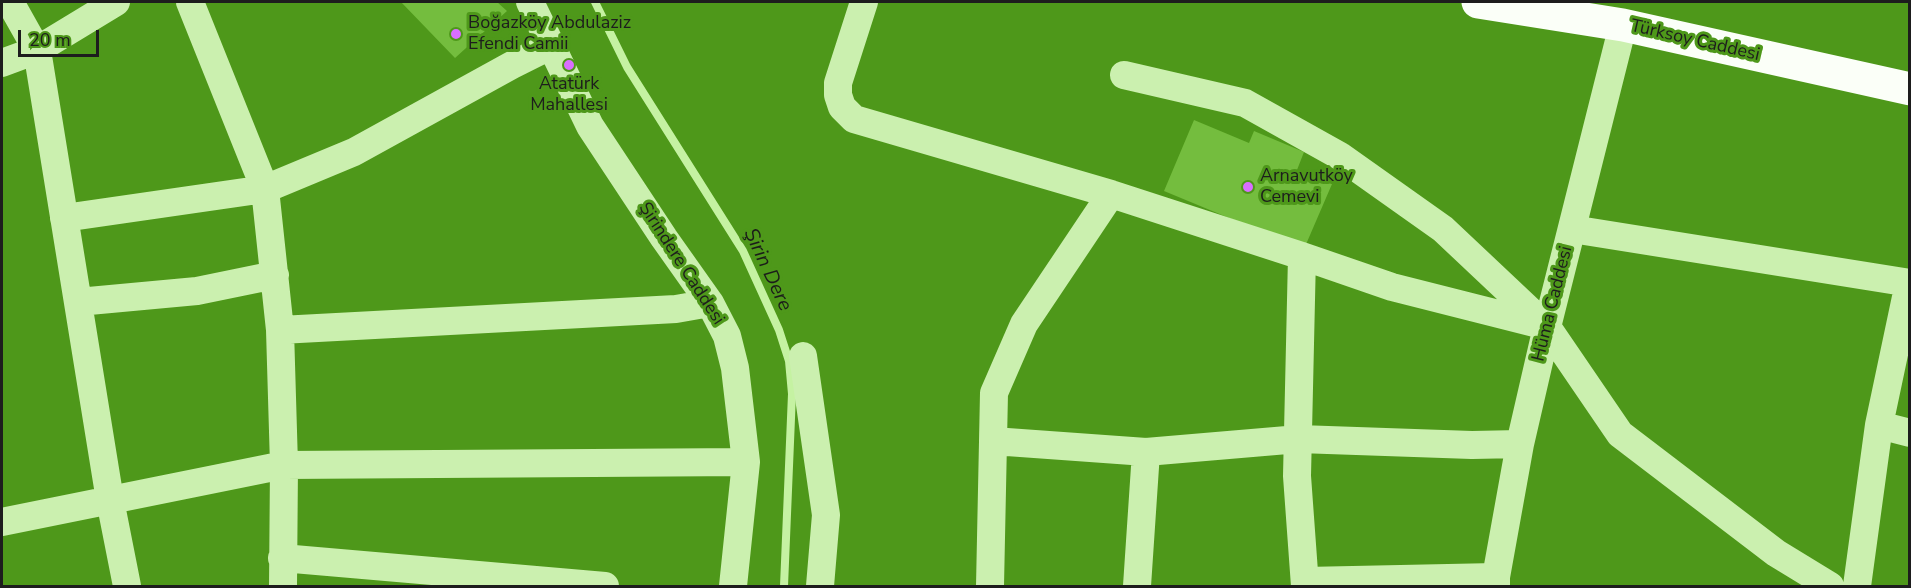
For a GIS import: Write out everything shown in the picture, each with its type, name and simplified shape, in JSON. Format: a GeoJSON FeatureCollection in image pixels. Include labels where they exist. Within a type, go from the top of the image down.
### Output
{"type":"FeatureCollection","features":[{"type":"Feature","properties":{"kind":"main road","name":"Türksoy Caddesi"},"geometry":{"type":"LineString","coordinates":[[1478,2],[1623,25],[1910,89]]}},
{"type":"Feature","properties":{"kind":"street"},"geometry":{"type":"LineString","coordinates":[[10,2],[37,50],[110,500],[127,586]]}},
{"type":"Feature","properties":{"kind":"street"},"geometry":{"type":"LineString","coordinates":[[2,63],[37,50],[116,2]]}},
{"type":"Feature","properties":{"kind":"street"},"geometry":{"type":"LineString","coordinates":[[190,2],[265,189],[280,330],[284,465],[283,586]]}},
{"type":"Feature","properties":{"kind":"street","name":"Şirindere Caddesi"},"geometry":{"type":"LineString","coordinates":[[530,2],[590,126],[710,303],[727,336],[735,368],[746,462],[733,586]]}},
{"type":"Feature","properties":{"kind":"street"},"geometry":{"type":"LineString","coordinates":[[864,2],[838,83],[838,95],[842,107],[854,119],[1111,194],[1392,287],[1547,327]]}},
{"type":"Feature","properties":{"kind":"street","name":"Hüma Caddesi"},"geometry":{"type":"LineString","coordinates":[[1496,582],[1520,444],[1623,25]]}},
{"type":"Feature","properties":{"kind":"street"},"geometry":{"type":"LineString","coordinates":[[64,218],[265,189],[354,152],[552,45]]}},
{"type":"Feature","properties":{"kind":"street"},"geometry":{"type":"LineString","coordinates":[[1124,75],[1245,103],[1340,156],[1443,229],[1547,327],[1620,434],[1776,553],[1830,586]]}},
{"type":"Feature","properties":{"kind":"street"},"geometry":{"type":"LineString","coordinates":[[990,586],[994,393],[1024,324],[1111,194]]}},
{"type":"Feature","properties":{"kind":"street"},"geometry":{"type":"LineString","coordinates":[[1572,229],[1909,283],[1878,425],[1857,586]]}},
{"type":"Feature","properties":{"kind":"street"},"geometry":{"type":"LineString","coordinates":[[1302,256],[1297,476],[1305,584],[1496,582]]}},
{"type":"Feature","properties":{"kind":"street"},"geometry":{"type":"LineString","coordinates":[[78,302],[197,291],[274,275]]}},
{"type":"Feature","properties":{"kind":"street"},"geometry":{"type":"LineString","coordinates":[[280,330],[676,309],[710,303]]}},
{"type":"Feature","properties":{"kind":"street"},"geometry":{"type":"LineString","coordinates":[[803,356],[826,515],[820,586]]}},
{"type":"Feature","properties":{"kind":"street"},"geometry":{"type":"LineString","coordinates":[[1878,425],[1910,433]]}},
{"type":"Feature","properties":{"kind":"street"},"geometry":{"type":"LineString","coordinates":[[993,441],[1146,452],[1299,439],[1472,445],[1520,444]]}},
{"type":"Feature","properties":{"kind":"street"},"geometry":{"type":"LineString","coordinates":[[1137,586],[1146,452]]}},
{"type":"Feature","properties":{"kind":"street"},"geometry":{"type":"LineString","coordinates":[[2,522],[284,465],[746,462]]}},
{"type":"Feature","properties":{"kind":"street"},"geometry":{"type":"LineString","coordinates":[[282,558],[605,586]]}},
{"type":"Feature","properties":{"kind":"building","name":"Boğazköy Abdulaziz Efendi Camii"},"geometry":{"type":"Polygon","coordinates":[[[401,2],[497,2],[507,11],[455,58],[401,2]]]}},
{"type":"Feature","properties":{"kind":"building","name":"Arnavutköy Cemevi"},"geometry":{"type":"Polygon","coordinates":[[[1194,120],[1249,143],[1254,131],[1304,152],[1297,170],[1332,184],[1304,249],[1164,191],[1194,120]]]}},
{"type":"Feature","properties":{"kind":"waterway","name":"Şirin Dere"},"geometry":{"type":"LineString","coordinates":[[595,2],[627,67],[743,251],[779,330],[789,361],[792,394],[784,586]]}},
{"type":"Feature","properties":{"kind":"place","name":"Boğazköy Abdulaziz Efendi Camii"},"geometry":{"type":"Point","coordinates":[456,34]}},
{"type":"Feature","properties":{"kind":"place","name":"Atatürk Mahallesi"},"geometry":{"type":"Point","coordinates":[569,65]}},
{"type":"Feature","properties":{"kind":"place","name":"Arnavutköy Cemevi"},"geometry":{"type":"Point","coordinates":[1248,187]}}]}
